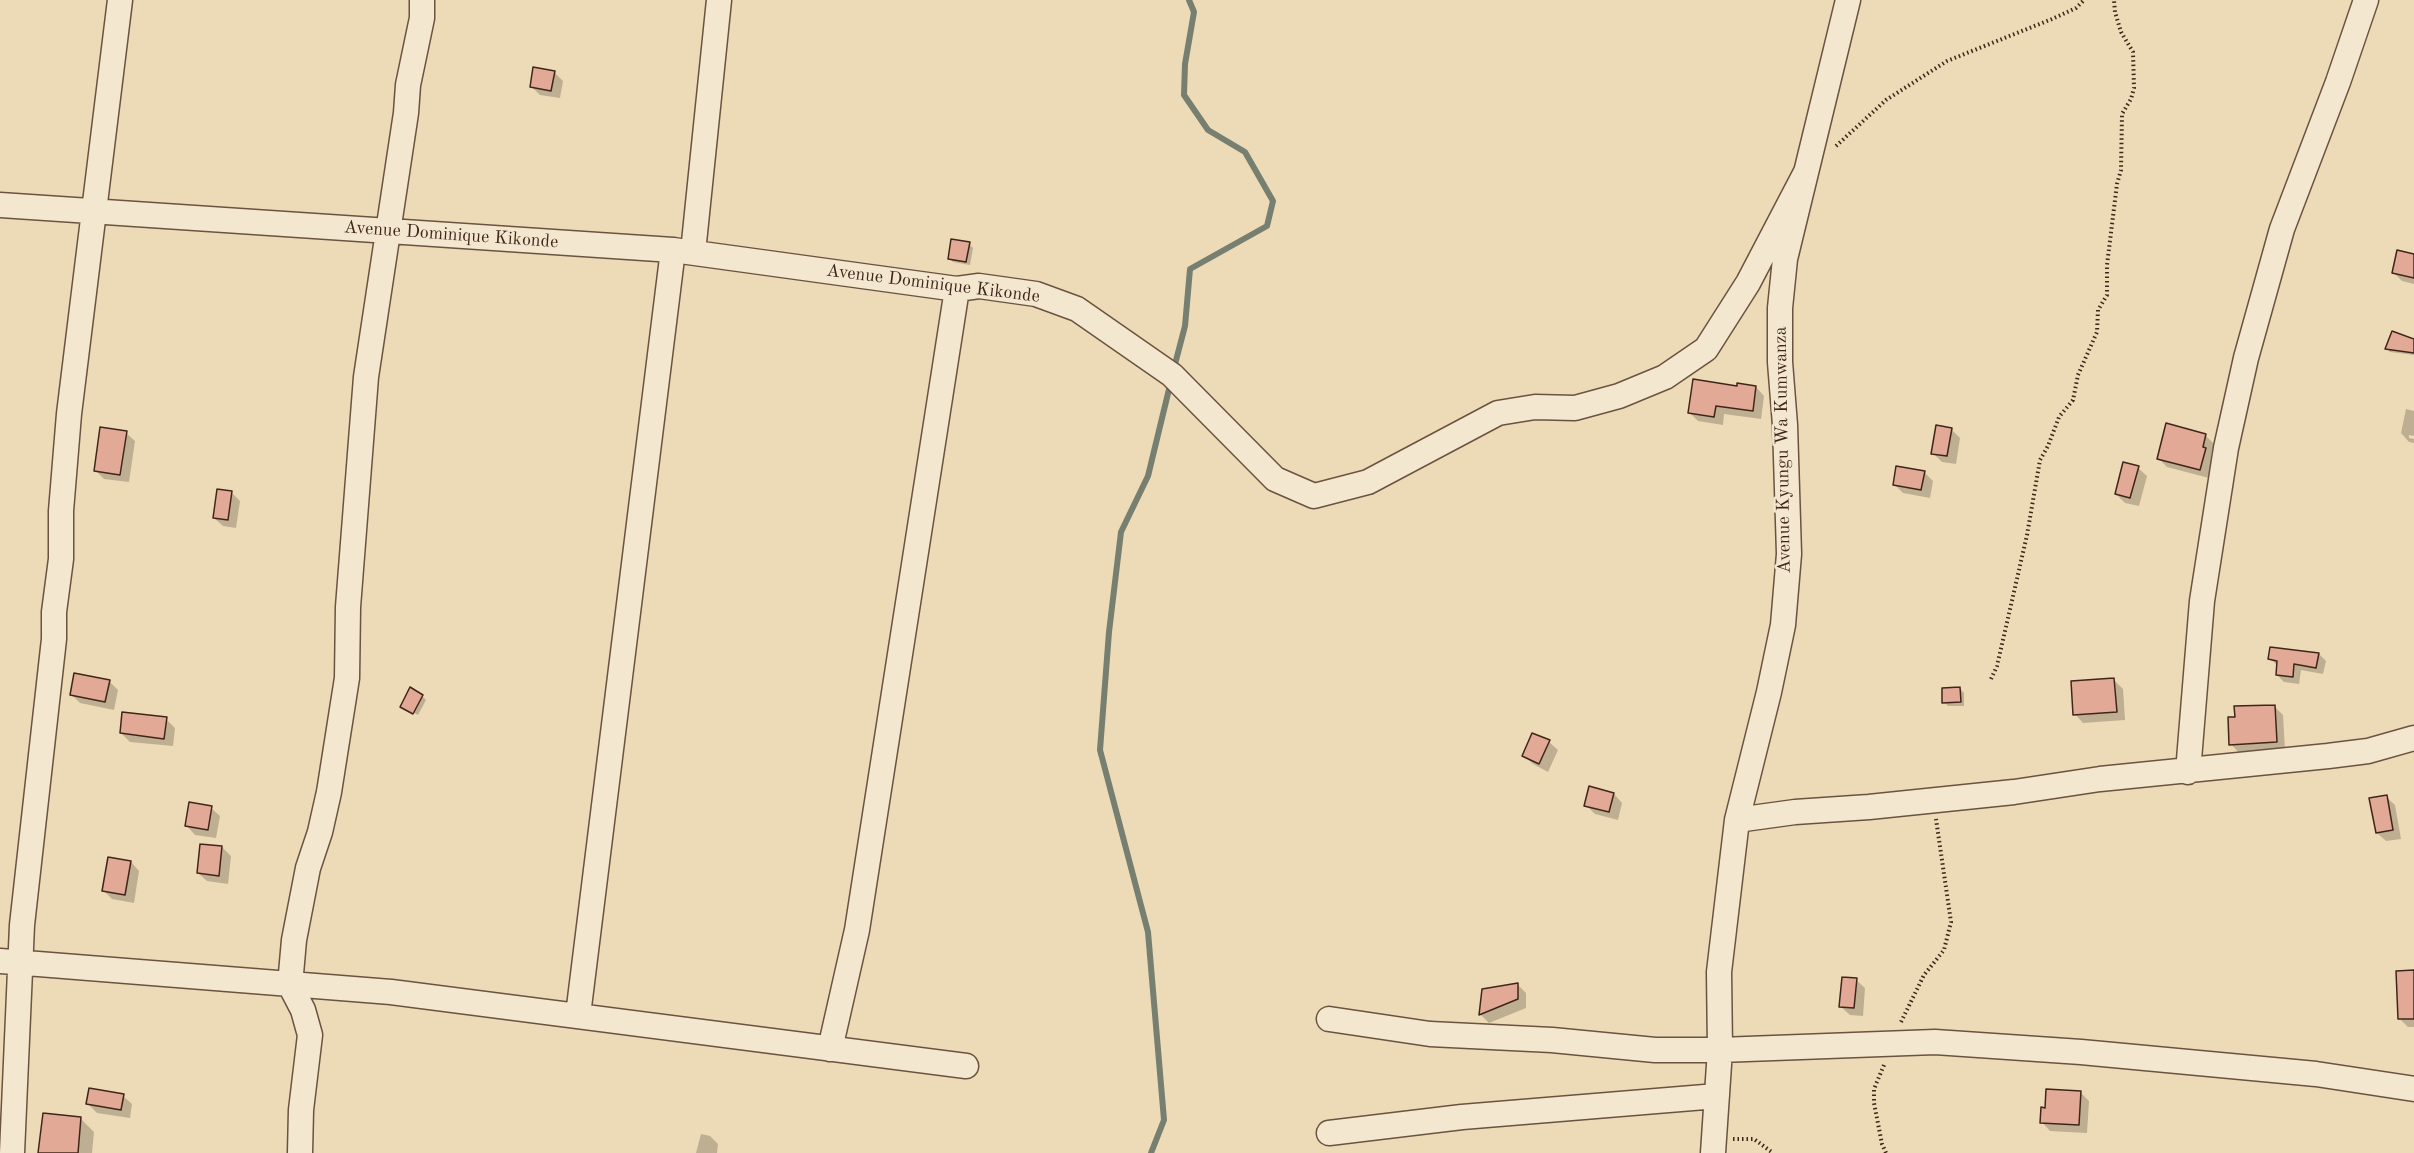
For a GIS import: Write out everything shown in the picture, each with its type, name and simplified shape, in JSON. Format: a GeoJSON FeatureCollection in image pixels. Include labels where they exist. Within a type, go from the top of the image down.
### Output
{"type":"FeatureCollection","features":[{"type":"Feature","properties":{"kind":"street"},"geometry":{"type":"LineString","coordinates":[[12,1153],[10,961],[28,867],[54,639],[69,414],[120,0]]}},
{"type":"Feature","properties":{"kind":"street"},"geometry":{"type":"LineString","coordinates":[[300,1153],[301,1110],[310,1035],[303,1010],[290,985],[294,940],[308,868],[320,832],[329,792],[347,678],[348,607],[354,504],[366,377],[406,113],[408,84],[422,18],[422,0]]}},
{"type":"Feature","properties":{"kind":"street"},"geometry":{"type":"LineString","coordinates":[[578,1015],[719,0]]}},
{"type":"Feature","properties":{"kind":"street","name":"Avenue Kyungu Wa Kumwanza"},"geometry":{"type":"LineString","coordinates":[[1714,1146],[1720,1050],[1719,972],[1737,820],[1783,625],[1789,554],[1780,308],[1785,259],[1848,0]]}},
{"type":"Feature","properties":{"kind":"street"},"geometry":{"type":"LineString","coordinates":[[2188,772],[2202,600],[2226,448],[2246,358],[2282,229],[2366,0]]}},
{"type":"Feature","properties":{"kind":"street","name":"Avenue Dominique Kikonde"},"geometry":{"type":"LineString","coordinates":[[0,205],[683,251],[957,289],[979,286],[1036,294],[1077,309],[1172,375],[1275,479],[1314,496],[1368,482],[1498,412],[1535,407],[1575,408],[1619,396],[1665,377],[1706,349],[1748,283],[1806,172]]}},
{"type":"Feature","properties":{"kind":"street"},"geometry":{"type":"LineString","coordinates":[[830,1049],[857,930],[957,289]]}},
{"type":"Feature","properties":{"kind":"street"},"geometry":{"type":"LineString","coordinates":[[1737,820],[1795,812],[2014,792],[2100,779],[2188,772],[2368,751],[2414,738]]}},
{"type":"Feature","properties":{"kind":"street"},"geometry":{"type":"LineString","coordinates":[[10,961],[391,992],[966,1066]]}},
{"type":"Feature","properties":{"kind":"street"},"geometry":{"type":"LineString","coordinates":[[1329,1019],[1430,1034],[1552,1040],[1655,1050],[1720,1050],[1935,1042],[2081,1052],[2316,1074],[2414,1089]]}},
{"type":"Feature","properties":{"kind":"street"},"geometry":{"type":"LineString","coordinates":[[1329,1133],[1462,1118],[1717,1096]]}},
{"type":"Feature","properties":{"kind":"path"},"geometry":{"type":"LineString","coordinates":[[1833,148],[1886,100],[1947,61],[2076,8],[2084,0]]}},
{"type":"Feature","properties":{"kind":"path"},"geometry":{"type":"LineString","coordinates":[[1992,678],[1997,666],[2027,535],[2040,460],[2059,417],[2073,399],[2078,375],[2097,332],[2098,310],[2107,295],[2107,266],[2117,184],[2121,170],[2122,114],[2131,99],[2134,88],[2133,52],[2121,32],[2114,0]]}},
{"type":"Feature","properties":{"kind":"path"},"geometry":{"type":"LineString","coordinates":[[1886,1153],[1877,1123],[1874,1089],[1924,975],[1944,950],[1951,922],[1941,843],[1932,800]]}},
{"type":"Feature","properties":{"kind":"path"},"geometry":{"type":"LineString","coordinates":[[1714,1146],[1754,1139],[1773,1153]]}},
{"type":"Feature","properties":{"kind":"building"},"geometry":{"type":"Polygon","coordinates":[[[533,67],[555,71],[551,91],[530,87],[533,67]]]}},
{"type":"Feature","properties":{"kind":"building"},"geometry":{"type":"Polygon","coordinates":[[[951,239],[970,242],[966,262],[948,259],[951,239]]]}},
{"type":"Feature","properties":{"kind":"building"},"geometry":{"type":"Polygon","coordinates":[[[2397,250],[2414,254],[2414,278],[2392,273],[2397,250]]]}},
{"type":"Feature","properties":{"kind":"building"},"geometry":{"type":"Polygon","coordinates":[[[2392,331],[2414,339],[2414,353],[2385,349],[2392,331]]]}},
{"type":"Feature","properties":{"kind":"building"},"geometry":{"type":"Polygon","coordinates":[[[1693,379],[1737,386],[1737,383],[1756,386],[1753,411],[1716,406],[1714,417],[1688,413],[1693,379]]]}},
{"type":"Feature","properties":{"kind":"building"},"geometry":{"type":"Polygon","coordinates":[[[2166,423],[2206,434],[2203,447],[2206,448],[2200,470],[2157,459],[2166,423]]]}},
{"type":"Feature","properties":{"kind":"building"},"geometry":{"type":"Polygon","coordinates":[[[1936,425],[1952,428],[1947,456],[1931,454],[1936,425]]]}},
{"type":"Feature","properties":{"kind":"building"},"geometry":{"type":"Polygon","coordinates":[[[100,427],[127,431],[120,475],[94,471],[100,427]]]}},
{"type":"Feature","properties":{"kind":"building"},"geometry":{"type":"Polygon","coordinates":[[[2123,462],[2139,466],[2130,498],[2115,494],[2123,462]]]}},
{"type":"Feature","properties":{"kind":"building"},"geometry":{"type":"Polygon","coordinates":[[[1896,466],[1925,471],[1921,490],[1893,485],[1896,466]]]}},
{"type":"Feature","properties":{"kind":"building"},"geometry":{"type":"Polygon","coordinates":[[[217,489],[232,491],[228,520],[213,518],[217,489]]]}},
{"type":"Feature","properties":{"kind":"building"},"geometry":{"type":"Polygon","coordinates":[[[2270,647],[2319,653],[2316,668],[2294,664],[2293,677],[2276,675],[2277,661],[2268,659],[2270,647]]]}},
{"type":"Feature","properties":{"kind":"building"},"geometry":{"type":"Polygon","coordinates":[[[74,673],[110,680],[105,702],[70,695],[74,673]]]}},
{"type":"Feature","properties":{"kind":"building"},"geometry":{"type":"Polygon","coordinates":[[[2114,678],[2117,712],[2073,715],[2071,681],[2114,678]]]}},
{"type":"Feature","properties":{"kind":"building"},"geometry":{"type":"Polygon","coordinates":[[[410,687],[423,695],[413,714],[400,707],[410,687]]]}},
{"type":"Feature","properties":{"kind":"building"},"geometry":{"type":"Polygon","coordinates":[[[1960,687],[1961,702],[1942,703],[1942,688],[1960,687]]]}},
{"type":"Feature","properties":{"kind":"building"},"geometry":{"type":"Polygon","coordinates":[[[2275,705],[2277,742],[2229,745],[2228,717],[2235,717],[2234,706],[2275,705]]]}},
{"type":"Feature","properties":{"kind":"building"},"geometry":{"type":"Polygon","coordinates":[[[122,712],[167,717],[164,739],[120,733],[122,712]]]}},
{"type":"Feature","properties":{"kind":"building"},"geometry":{"type":"Polygon","coordinates":[[[1532,733],[1550,740],[1539,764],[1522,756],[1532,733]]]}},
{"type":"Feature","properties":{"kind":"building"},"geometry":{"type":"Polygon","coordinates":[[[1589,786],[1614,793],[1609,812],[1584,806],[1589,786]]]}},
{"type":"Feature","properties":{"kind":"building"},"geometry":{"type":"Polygon","coordinates":[[[2387,795],[2393,830],[2376,833],[2369,798],[2387,795]]]}},
{"type":"Feature","properties":{"kind":"building"},"geometry":{"type":"Polygon","coordinates":[[[189,802],[212,806],[208,830],[185,826],[189,802]]]}},
{"type":"Feature","properties":{"kind":"building"},"geometry":{"type":"Polygon","coordinates":[[[200,844],[222,846],[219,876],[197,873],[200,844]]]}},
{"type":"Feature","properties":{"kind":"building"},"geometry":{"type":"Polygon","coordinates":[[[108,857],[131,861],[125,895],[102,891],[108,857]]]}},
{"type":"Feature","properties":{"kind":"building"},"geometry":{"type":"Polygon","coordinates":[[[2414,970],[2414,1019],[2398,1019],[2396,971],[2414,970]]]}},
{"type":"Feature","properties":{"kind":"building"},"geometry":{"type":"Polygon","coordinates":[[[1842,977],[1857,978],[1854,1008],[1839,1007],[1842,977]]]}},
{"type":"Feature","properties":{"kind":"building"},"geometry":{"type":"Polygon","coordinates":[[[1518,983],[1518,999],[1479,1015],[1482,989],[1518,983]]]}},
{"type":"Feature","properties":{"kind":"building"},"geometry":{"type":"Polygon","coordinates":[[[89,1088],[124,1094],[121,1110],[86,1104],[89,1088]]]}},
{"type":"Feature","properties":{"kind":"building"},"geometry":{"type":"Polygon","coordinates":[[[2046,1089],[2081,1091],[2079,1125],[2040,1123],[2041,1107],[2045,1108],[2046,1089]]]}},
{"type":"Feature","properties":{"kind":"building"},"geometry":{"type":"Polygon","coordinates":[[[43,1113],[81,1117],[78,1153],[38,1153],[43,1113]]]}},
{"type":"Feature","properties":{"kind":"waterway"},"geometry":{"type":"LineString","coordinates":[[1174,368],[1185,326],[1190,269],[1267,226],[1273,201],[1245,152],[1208,130],[1184,95],[1185,64],[1194,12],[1189,0]]}},
{"type":"Feature","properties":{"kind":"waterway"},"geometry":{"type":"LineString","coordinates":[[1151,1153],[1164,1120],[1148,932],[1100,750],[1109,632],[1121,532],[1148,476],[1171,381]]}}]}
